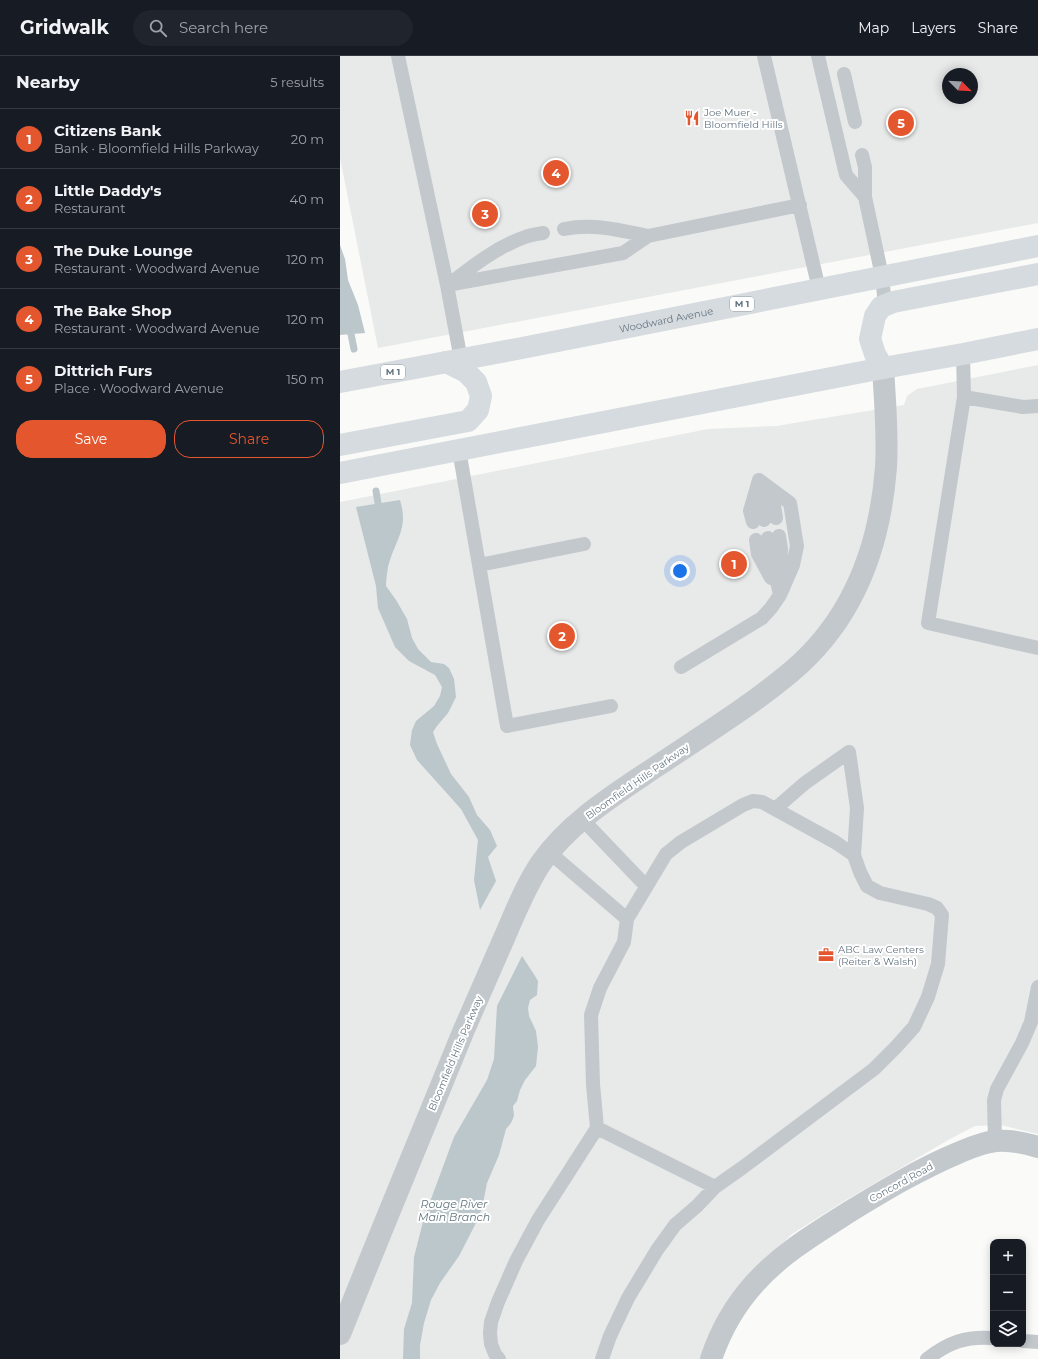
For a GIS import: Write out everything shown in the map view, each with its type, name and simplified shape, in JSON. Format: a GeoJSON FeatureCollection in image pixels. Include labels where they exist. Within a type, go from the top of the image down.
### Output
{"type":"FeatureCollection","features":[{"type":"Feature","properties":{"kind":"main road","name":"Woodward Avenue"},"geometry":{"type":"LineString","coordinates":[[340,382],[1038,246]]}},
{"type":"Feature","properties":{"kind":"main road"},"geometry":{"type":"LineString","coordinates":[[883,368],[875,354],[870,339],[875,316],[881,307],[893,302],[1038,274]]}},
{"type":"Feature","properties":{"kind":"main road"},"geometry":{"type":"LineString","coordinates":[[340,473],[883,368],[963,354],[1038,338]]}},
{"type":"Feature","properties":{"kind":"main road"},"geometry":{"type":"LineString","coordinates":[[340,445],[468,421],[478,410],[481,396],[476,382],[453,361]]}},
{"type":"Feature","properties":{"kind":"street","name":"Bloomfield Hills Parkway"},"geometry":{"type":"LineString","coordinates":[[340,1334],[479,995],[526,888],[542,861],[582,819],[615,794],[771,688],[792,671],[824,639],[837,622],[867,564],[881,510],[886,465],[886,422],[883,368]]}},
{"type":"Feature","properties":{"kind":"street","name":"Concord Road"},"geometry":{"type":"LineString","coordinates":[[711,1359],[723,1331],[746,1293],[770,1267],[816,1233],[899,1182],[943,1159],[978,1145],[995,1141],[1038,1147]]}},
{"type":"Feature","properties":{"kind":"lane"},"geometry":{"type":"LineString","coordinates":[[398,56],[447,285],[453,361]]}},
{"type":"Feature","properties":{"kind":"lane"},"geometry":{"type":"LineString","coordinates":[[764,56],[819,289]]}},
{"type":"Feature","properties":{"kind":"lane"},"geometry":{"type":"LineString","coordinates":[[818,56],[846,175],[865,197]]}},
{"type":"Feature","properties":{"kind":"lane"},"geometry":{"type":"LineString","coordinates":[[844,74],[855,122]]}},
{"type":"Feature","properties":{"kind":"lane"},"geometry":{"type":"LineString","coordinates":[[862,154],[865,167],[865,197],[882,276],[885,305]]}},
{"type":"Feature","properties":{"kind":"lane"},"geometry":{"type":"LineString","coordinates":[[564,229],[579,226],[596,226],[648,236],[800,205]]}},
{"type":"Feature","properties":{"kind":"lane"},"geometry":{"type":"LineString","coordinates":[[447,285],[485,257],[505,246],[526,236],[543,233]]}},
{"type":"Feature","properties":{"kind":"lane"},"geometry":{"type":"LineString","coordinates":[[447,285],[623,253],[648,236]]}},
{"type":"Feature","properties":{"kind":"lane"},"geometry":{"type":"LineString","coordinates":[[963,354],[964,397],[928,623],[1038,648]]}},
{"type":"Feature","properties":{"kind":"lane"},"geometry":{"type":"LineString","coordinates":[[964,397],[1023,407],[1038,406]]}},
{"type":"Feature","properties":{"kind":"lane"},"geometry":{"type":"LineString","coordinates":[[459,450],[507,726],[612,706]]}},
{"type":"Feature","properties":{"kind":"lane"},"geometry":{"type":"LineString","coordinates":[[759,480],[774,506],[764,520],[750,511],[759,480]]}},
{"type":"Feature","properties":{"kind":"lane"},"geometry":{"type":"LineString","coordinates":[[682,667],[762,618],[780,595],[793,564],[797,546],[790,503],[759,480]]}},
{"type":"Feature","properties":{"kind":"lane"},"geometry":{"type":"LineString","coordinates":[[768,538],[780,595]]}},
{"type":"Feature","properties":{"kind":"lane"},"geometry":{"type":"LineString","coordinates":[[479,565],[584,544]]}},
{"type":"Feature","properties":{"kind":"lane"},"geometry":{"type":"LineString","coordinates":[[602,1359],[610,1336],[628,1298],[657,1250],[675,1225],[697,1206],[715,1187],[874,1069],[896,1048],[914,1027],[928,997],[938,964],[942,915],[937,908],[928,904],[880,893],[867,886],[854,855],[857,808],[850,752],[805,783],[774,809]]}},
{"type":"Feature","properties":{"kind":"lane"},"geometry":{"type":"LineString","coordinates":[[499,1359],[491,1344],[490,1333],[491,1322],[504,1288],[516,1261],[538,1220],[597,1128],[593,1084],[591,1015],[600,988],[624,942],[627,919],[666,854],[681,842],[743,805],[753,801],[762,802],[836,842],[854,855]]}},
{"type":"Feature","properties":{"kind":"lane"},"geometry":{"type":"LineString","coordinates":[[582,819],[646,886]]}},
{"type":"Feature","properties":{"kind":"lane"},"geometry":{"type":"LineString","coordinates":[[549,852],[627,919]]}},
{"type":"Feature","properties":{"kind":"lane"},"geometry":{"type":"LineString","coordinates":[[995,1141],[994,1100],[997,1090],[1022,1044],[1031,1022],[1037,993]]}},
{"type":"Feature","properties":{"kind":"lane"},"geometry":{"type":"LineString","coordinates":[[597,1128],[715,1187]]}},
{"type":"Feature","properties":{"kind":"lane"},"geometry":{"type":"LineString","coordinates":[[927,1359],[953,1343],[978,1337],[990,1338]]}},
{"type":"Feature","properties":{"kind":"lane"},"geometry":{"type":"LineString","coordinates":[[1026,1341],[1038,1342]]}},
{"type":"Feature","properties":{"kind":"shaded area"},"geometry":{"type":"Polygon","coordinates":[[[340,56],[1038,56],[1038,223],[378,348],[340,158],[340,56]]]}},
{"type":"Feature","properties":{"kind":"shaded area"},"geometry":{"type":"Polygon","coordinates":[[[1038,365],[1038,1134],[1001,1125],[975,1126],[841,1203],[792,1234],[750,1276],[704,1359],[340,1359],[340,502],[708,429],[776,426],[904,405],[907,396],[917,389],[1038,365]]]}},
{"type":"Feature","properties":{"kind":"water"},"geometry":{"type":"Polygon","coordinates":[[[340,245],[345,259],[348,280],[358,305],[365,333],[340,335],[340,245]]]}},
{"type":"Feature","properties":{"kind":"water"},"geometry":{"type":"Polygon","coordinates":[[[400,500],[403,519],[402,527],[388,567],[386,586],[407,619],[412,638],[418,649],[431,662],[444,664],[449,668],[454,679],[456,697],[448,713],[433,732],[451,774],[469,797],[477,815],[490,830],[497,846],[488,857],[496,881],[480,910],[474,880],[478,840],[461,809],[417,760],[410,745],[412,730],[416,721],[434,706],[440,696],[442,687],[435,675],[409,661],[395,647],[378,608],[376,586],[356,507],[400,500]]]}},
{"type":"Feature","properties":{"kind":"water","name":"Rouge River Main Branch"},"geometry":{"type":"Polygon","coordinates":[[[522,956],[538,981],[537,995],[530,1000],[528,1008],[529,1016],[536,1031],[538,1047],[536,1066],[525,1080],[517,1101],[513,1106],[514,1116],[506,1129],[499,1155],[487,1183],[482,1208],[477,1221],[459,1256],[440,1283],[431,1300],[424,1323],[420,1345],[420,1359],[403,1359],[404,1329],[412,1303],[414,1257],[424,1218],[454,1137],[487,1080],[494,1059],[497,1006],[522,956]]]}},
{"type":"Feature","properties":{"kind":"waterway"},"geometry":{"type":"LineString","coordinates":[[351,334],[354,349]]}},
{"type":"Feature","properties":{"kind":"waterway"},"geometry":{"type":"LineString","coordinates":[[376,491],[378,503]]}},
{"type":"Feature","properties":{"kind":"place","name":"Joe Muer - Bloomfield Hills"},"geometry":{"type":"Point","coordinates":[692,118]}},
{"type":"Feature","properties":{"kind":"place","name":"Dittrich Furs"},"geometry":{"type":"Point","coordinates":[901,123]}},
{"type":"Feature","properties":{"kind":"place","name":"The Bake Shop"},"geometry":{"type":"Point","coordinates":[556,173]}},
{"type":"Feature","properties":{"kind":"place","name":"The Duke Lounge"},"geometry":{"type":"Point","coordinates":[485,214]}},
{"type":"Feature","properties":{"kind":"place","name":"Citizens Bank"},"geometry":{"type":"Point","coordinates":[734,564]}},
{"type":"Feature","properties":{"kind":"place","name":"Little Daddy's"},"geometry":{"type":"Point","coordinates":[562,636]}},
{"type":"Feature","properties":{"kind":"place","name":"ABC Law Centers (Reiter & Walsh)"},"geometry":{"type":"Point","coordinates":[826,955]}}]}
